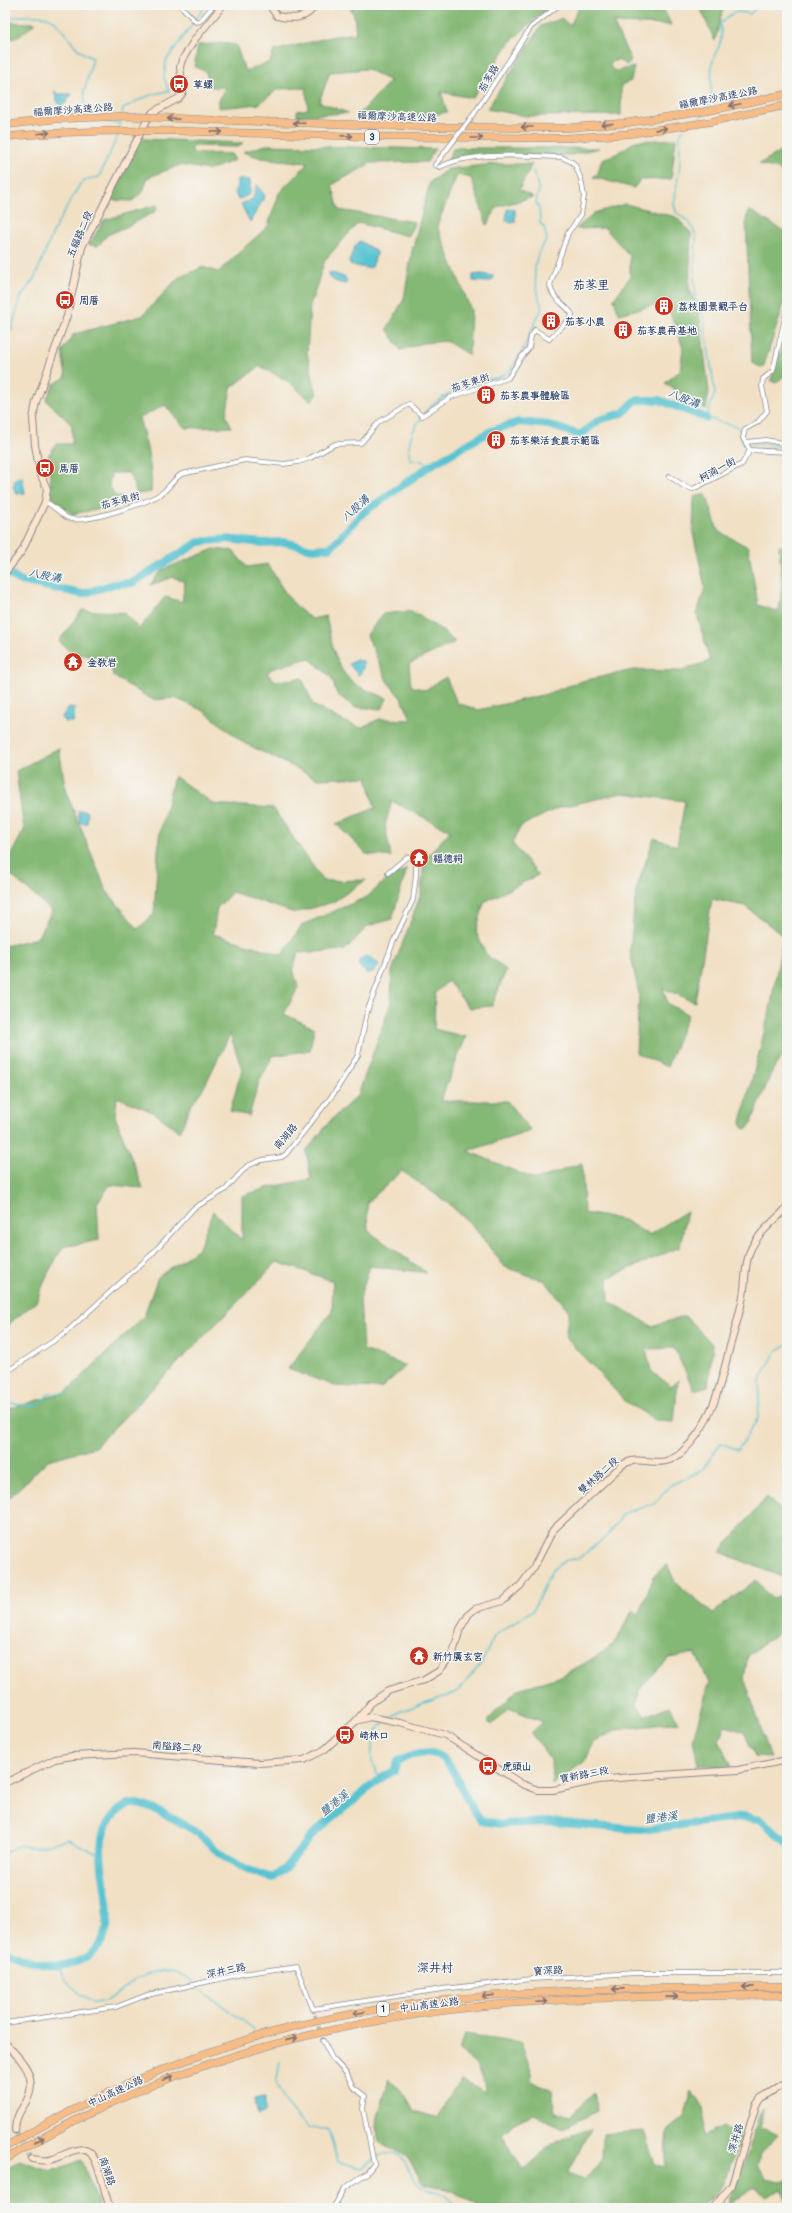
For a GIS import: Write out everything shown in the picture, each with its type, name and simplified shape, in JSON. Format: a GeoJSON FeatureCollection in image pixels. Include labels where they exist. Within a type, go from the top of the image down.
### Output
{"type":"FeatureCollection","features":[{"type":"Feature","properties":{"kind":"highway","name":"福爾摩沙高速公路"},"geometry":{"type":"LineString","coordinates":[[5,125],[55,119],[126,116],[436,127],[566,128],[625,123],[708,111],[787,94]]}},
{"type":"Feature","properties":{"kind":"highway","name":"福爾摩沙高速公路"},"geometry":{"type":"LineString","coordinates":[[5,137],[59,132],[125,130],[386,137],[567,138],[626,134],[709,122],[787,105]]}},
{"type":"Feature","properties":{"kind":"highway","name":"中山高速公路"},"geometry":{"type":"LineString","coordinates":[[5,2147],[99,2097],[173,2065],[256,2037],[325,2020],[393,2007],[517,1993],[606,1989],[787,1987]]}},
{"type":"Feature","properties":{"kind":"highway","name":"中山高速公路"},"geometry":{"type":"LineString","coordinates":[[5,2160],[103,2106],[169,2078],[244,2052],[334,2029],[410,2016],[514,2003],[634,1998],[787,1995]]}},
{"type":"Feature","properties":{"kind":"street"},"geometry":{"type":"LineString","coordinates":[[180,5],[196,22],[200,21],[214,5]]}},
{"type":"Feature","properties":{"kind":"street","name":"五福路二段"},"geometry":{"type":"LineString","coordinates":[[7,571],[22,551],[45,502],[47,489],[40,472],[37,459],[34,419],[36,402],[67,316],[82,247],[147,120],[154,112],[179,98],[182,92],[180,67],[182,60],[195,39],[222,5]]}},
{"type":"Feature","properties":{"kind":"street"},"geometry":{"type":"LineString","coordinates":[[269,5],[277,16],[296,18],[306,15],[314,5]]}},
{"type":"Feature","properties":{"kind":"street","name":"茄苳路"},"geometry":{"type":"LineString","coordinates":[[435,165],[474,114],[531,27],[559,5]]}},
{"type":"Feature","properties":{"kind":"street","name":"茄苳東街"},"geometry":{"type":"LineString","coordinates":[[45,502],[71,519],[83,519],[117,511],[139,505],[161,494],[176,477],[188,472],[245,460],[284,464],[298,462],[310,458],[335,444],[361,443],[379,422],[409,404],[422,416],[451,397],[508,378],[529,348],[531,336],[535,330],[549,339],[571,318],[572,314],[555,298],[551,292],[550,285],[568,233],[581,215],[584,189],[581,179],[572,162],[561,157],[479,158],[452,162],[440,167],[435,165]]}},
{"type":"Feature","properties":{"kind":"street"},"geometry":{"type":"LineString","coordinates":[[787,309],[773,371],[764,379],[762,386],[767,410],[758,422],[744,429],[744,438],[750,450],[787,452]]}},
{"type":"Feature","properties":{"kind":"street"},"geometry":{"type":"LineString","coordinates":[[747,442],[766,440],[787,444]]}},
{"type":"Feature","properties":{"kind":"street","name":"柯湳一街"},"geometry":{"type":"LineString","coordinates":[[669,476],[684,486],[694,489],[742,464],[750,450]]}},
{"type":"Feature","properties":{"kind":"street","name":"南湖路"},"geometry":{"type":"LineString","coordinates":[[5,1373],[64,1334],[151,1255],[194,1208],[225,1190],[247,1166],[262,1160],[282,1157],[286,1154],[318,1111],[325,1105],[358,1055],[367,1012],[394,940],[413,900],[416,866],[412,857],[407,857],[388,873]]}},
{"type":"Feature","properties":{"kind":"street","name":"雙林路二段"},"geometry":{"type":"LineString","coordinates":[[356,1721],[371,1703],[388,1691],[424,1680],[439,1671],[450,1657],[460,1629],[469,1614],[476,1609],[503,1601],[521,1585],[534,1567],[553,1530],[622,1465],[636,1460],[658,1463],[669,1460],[682,1451],[695,1437],[707,1418],[719,1390],[743,1296],[746,1262],[750,1252],[757,1238],[787,1208]]}},
{"type":"Feature","properties":{"kind":"street","name":"寶新路三段"},"geometry":{"type":"LineString","coordinates":[[356,1721],[370,1717],[377,1718],[445,1735],[522,1784],[538,1790],[553,1790],[598,1780],[738,1770],[787,1760]]}},
{"type":"Feature","properties":{"kind":"street","name":"南隘路二段"},"geometry":{"type":"LineString","coordinates":[[5,1783],[56,1759],[72,1756],[134,1753],[259,1762],[304,1760],[324,1750],[356,1721]]}},
{"type":"Feature","properties":{"kind":"street","name":"深井三路"},"geometry":{"type":"LineString","coordinates":[[5,2023],[116,2007],[147,1995],[251,1973],[296,1966],[313,2009]]}},
{"type":"Feature","properties":{"kind":"street","name":"寶深路"},"geometry":{"type":"LineString","coordinates":[[313,2009],[442,1989],[532,1979],[636,1973],[787,1973]]}},
{"type":"Feature","properties":{"kind":"street"},"geometry":{"type":"LineString","coordinates":[[323,2041],[332,2058],[347,2074],[354,2087],[365,2096],[362,2109],[374,2163],[367,2172],[345,2188],[333,2208]]}},
{"type":"Feature","properties":{"kind":"street"},"geometry":{"type":"LineString","coordinates":[[5,2043],[22,2060],[29,2076],[29,2094],[15,2122],[15,2130]]}},
{"type":"Feature","properties":{"kind":"street","name":"深井路"},"geometry":{"type":"LineString","coordinates":[[713,2208],[732,2185],[756,2105],[761,2098],[787,2082]]}},
{"type":"Feature","properties":{"kind":"street","name":"南湖路"},"geometry":{"type":"LineString","coordinates":[[32,2159],[43,2161],[53,2160],[75,2149],[86,2151],[95,2160],[110,2208]]}},
{"type":"Feature","properties":{"kind":"green space"},"geometry":{"type":"Polygon","coordinates":[[[348,5],[551,5],[510,42],[472,98],[441,92],[447,112],[411,119],[357,117],[390,81],[367,69],[330,72],[319,102],[348,113],[297,116],[297,111],[308,109],[306,88],[278,89],[259,104],[219,108],[219,101],[225,87],[210,87],[206,72],[194,66],[198,45],[222,43],[236,45],[245,71],[270,62],[274,51],[330,37],[356,33],[354,15],[348,5]]]}},
{"type":"Feature","properties":{"kind":"green space"},"geometry":{"type":"Polygon","coordinates":[[[580,5],[662,5],[671,25],[613,23],[631,60],[627,65],[618,60],[611,62],[610,66],[614,71],[634,67],[631,81],[621,85],[621,115],[526,116],[487,109],[541,26],[562,18],[570,26],[580,5]]]}},
{"type":"Feature","properties":{"kind":"green space"},"geometry":{"type":"Polygon","coordinates":[[[699,5],[729,5],[722,12],[715,41],[699,5]]]}},
{"type":"Feature","properties":{"kind":"green space"},"geometry":{"type":"Polygon","coordinates":[[[5,22],[35,23],[20,36],[5,41],[5,22]]]}},
{"type":"Feature","properties":{"kind":"green space"},"geometry":{"type":"Polygon","coordinates":[[[141,139],[243,143],[238,147],[191,146],[193,153],[231,154],[235,160],[209,170],[180,165],[147,178],[143,192],[132,201],[110,200],[141,139]]]}},
{"type":"Feature","properties":{"kind":"green space"},"geometry":{"type":"Polygon","coordinates":[[[676,139],[671,179],[640,180],[634,188],[593,177],[598,173],[602,159],[616,154],[636,141],[676,139]]]}},
{"type":"Feature","properties":{"kind":"green space"},"geometry":{"type":"Polygon","coordinates":[[[266,145],[435,149],[427,162],[371,163],[332,185],[339,210],[415,222],[408,236],[358,223],[325,260],[310,306],[307,353],[317,395],[311,401],[289,382],[260,366],[231,388],[226,416],[232,427],[185,428],[165,405],[139,418],[150,464],[151,492],[137,494],[129,473],[111,473],[109,485],[115,496],[134,499],[111,507],[72,514],[52,497],[48,456],[56,444],[72,444],[72,425],[46,400],[54,384],[66,377],[62,351],[74,334],[142,316],[178,278],[203,267],[218,272],[268,226],[279,193],[308,163],[261,158],[243,152],[266,145]]]}},
{"type":"Feature","properties":{"kind":"green space"},"geometry":{"type":"Polygon","coordinates":[[[454,148],[599,148],[570,155],[460,156],[447,160],[454,148]]]}},
{"type":"Feature","properties":{"kind":"green space"},"geometry":{"type":"Polygon","coordinates":[[[787,148],[787,175],[778,169],[759,164],[787,148]]]}},
{"type":"Feature","properties":{"kind":"green space"},"geometry":{"type":"Polygon","coordinates":[[[495,164],[532,164],[519,190],[533,197],[497,207],[487,225],[471,178],[457,175],[437,226],[471,310],[469,355],[446,341],[423,343],[401,350],[387,329],[404,299],[412,251],[430,182],[448,169],[495,164]]]}},
{"type":"Feature","properties":{"kind":"green space"},"geometry":{"type":"Polygon","coordinates":[[[625,204],[676,217],[691,233],[689,288],[699,312],[709,392],[706,409],[665,383],[680,371],[683,348],[666,302],[619,314],[614,299],[630,277],[630,256],[605,228],[576,229],[594,213],[625,204]]]}},
{"type":"Feature","properties":{"kind":"green space"},"geometry":{"type":"Polygon","coordinates":[[[157,205],[156,211],[107,235],[98,246],[89,245],[104,220],[157,205]]]}},
{"type":"Feature","properties":{"kind":"green space"},"geometry":{"type":"Polygon","coordinates":[[[749,210],[787,233],[787,295],[763,368],[752,363],[746,220],[749,210]]]}},
{"type":"Feature","properties":{"kind":"green space"},"geometry":{"type":"Polygon","coordinates":[[[787,332],[787,373],[776,383],[771,380],[787,332]]]}},
{"type":"Feature","properties":{"kind":"green space"},"geometry":{"type":"Polygon","coordinates":[[[706,494],[718,531],[748,547],[758,605],[779,612],[782,582],[779,546],[787,547],[787,1049],[772,1071],[751,1124],[748,1128],[744,1129],[741,1122],[770,1010],[783,936],[745,906],[712,899],[695,1002],[663,988],[668,1004],[688,1014],[667,1067],[636,1053],[639,994],[630,951],[636,890],[654,838],[677,846],[685,801],[622,793],[558,808],[521,826],[512,843],[538,875],[484,902],[476,932],[486,954],[506,970],[492,1006],[469,1008],[448,981],[435,993],[434,1029],[466,1037],[440,1101],[507,1101],[531,1131],[468,1151],[536,1180],[582,1163],[584,1213],[624,1220],[649,1235],[687,1211],[680,1247],[608,1278],[609,1301],[652,1326],[685,1316],[713,1345],[708,1386],[694,1390],[674,1348],[646,1349],[651,1371],[671,1386],[678,1380],[674,1422],[657,1421],[626,1402],[565,1337],[569,1311],[545,1281],[505,1267],[472,1225],[448,1203],[402,1171],[367,1203],[368,1231],[427,1273],[370,1266],[360,1296],[363,1350],[406,1366],[381,1388],[335,1386],[288,1369],[332,1311],[333,1281],[277,1262],[95,1447],[48,1460],[5,1502],[5,1410],[66,1392],[88,1371],[144,1316],[158,1277],[199,1248],[213,1211],[242,1240],[242,1196],[267,1188],[311,1179],[306,1151],[331,1120],[358,1095],[391,1002],[392,971],[421,894],[424,860],[450,831],[392,801],[385,825],[391,857],[366,854],[336,824],[375,808],[367,777],[318,779],[244,743],[204,711],[175,698],[153,700],[113,676],[110,659],[71,653],[59,641],[82,610],[125,613],[139,629],[165,597],[182,602],[185,582],[173,577],[150,585],[162,570],[214,549],[233,551],[247,567],[268,564],[277,580],[298,608],[312,619],[326,616],[334,653],[342,670],[355,684],[387,698],[382,709],[354,707],[337,694],[331,677],[309,658],[271,669],[267,674],[276,681],[302,678],[313,705],[339,719],[361,728],[379,719],[412,720],[401,698],[387,681],[367,635],[383,614],[412,611],[441,630],[455,642],[409,664],[411,686],[425,690],[446,677],[457,703],[479,710],[546,694],[582,681],[633,670],[679,671],[710,661],[697,614],[705,587],[693,533],[694,497],[706,494]]]}},
{"type":"Feature","properties":{"kind":"green space"},"geometry":{"type":"Polygon","coordinates":[[[59,748],[66,792],[106,890],[138,929],[154,914],[159,837],[174,776],[213,804],[273,808],[323,881],[366,880],[333,902],[295,913],[232,892],[217,908],[213,934],[282,955],[302,925],[367,897],[385,881],[407,869],[392,919],[368,926],[345,950],[298,953],[293,968],[298,988],[284,1014],[314,1028],[310,1050],[273,1056],[259,1082],[249,1116],[230,1111],[242,1069],[230,1034],[204,1087],[190,1107],[180,1132],[155,1113],[117,1097],[115,1116],[143,1188],[110,1185],[97,1203],[99,1240],[63,1247],[48,1273],[36,1302],[5,1327],[5,946],[37,938],[52,911],[5,870],[5,866],[24,830],[16,771],[59,748]]]}},
{"type":"Feature","properties":{"kind":"green space"},"geometry":{"type":"Polygon","coordinates":[[[767,1497],[785,1515],[787,1514],[787,1579],[720,1552],[767,1497]]]}},
{"type":"Feature","properties":{"kind":"green space"},"geometry":{"type":"Polygon","coordinates":[[[667,1564],[675,1582],[713,1613],[756,1580],[772,1599],[787,1594],[787,1640],[784,1628],[748,1656],[744,1678],[771,1758],[755,1757],[744,1732],[725,1726],[719,1740],[731,1767],[698,1765],[693,1739],[709,1683],[695,1653],[669,1658],[639,1689],[637,1706],[645,1716],[669,1706],[679,1722],[615,1730],[594,1743],[585,1761],[552,1785],[551,1760],[531,1733],[543,1722],[509,1708],[492,1725],[487,1721],[518,1689],[559,1677],[589,1661],[614,1644],[633,1610],[639,1615],[654,1576],[667,1564]]]}},
{"type":"Feature","properties":{"kind":"green space"},"geometry":{"type":"Polygon","coordinates":[[[464,2034],[521,2042],[532,2074],[533,2082],[552,2091],[555,2112],[572,2115],[593,2093],[597,2111],[564,2128],[533,2114],[514,2123],[502,2134],[523,2170],[551,2145],[569,2135],[590,2129],[568,2174],[583,2180],[602,2159],[603,2134],[644,2131],[655,2165],[665,2167],[668,2130],[684,2117],[692,2091],[705,2112],[703,2136],[723,2126],[740,2137],[725,2181],[705,2203],[677,2208],[481,2208],[451,2190],[422,2183],[408,2157],[379,2142],[376,2125],[389,2079],[407,2098],[414,2111],[439,2118],[445,2100],[462,2080],[485,2093],[481,2073],[471,2060],[459,2051],[464,2034]]]}},
{"type":"Feature","properties":{"kind":"green space"},"geometry":{"type":"Polygon","coordinates":[[[763,2108],[761,2127],[778,2135],[763,2151],[757,2166],[765,2179],[780,2182],[787,2180],[787,2203],[782,2188],[766,2196],[754,2187],[732,2203],[728,2202],[743,2170],[761,2109],[763,2108]]]}},
{"type":"Feature","properties":{"kind":"green space"},"geometry":{"type":"Polygon","coordinates":[[[19,2160],[52,2171],[82,2160],[99,2208],[5,2208],[5,2170],[19,2160]]]}},
{"type":"Feature","properties":{"kind":"water"},"geometry":{"type":"Polygon","coordinates":[[[54,91],[58,94],[72,94],[63,106],[59,107],[54,91]]]}},
{"type":"Feature","properties":{"kind":"water"},"geometry":{"type":"Polygon","coordinates":[[[237,179],[250,180],[250,194],[238,200],[234,191],[237,188],[237,179]]]}},
{"type":"Feature","properties":{"kind":"water"},"geometry":{"type":"Polygon","coordinates":[[[257,185],[265,196],[250,222],[241,204],[253,199],[257,185]]]}},
{"type":"Feature","properties":{"kind":"water"},"geometry":{"type":"Polygon","coordinates":[[[507,209],[515,210],[515,222],[511,223],[506,221],[507,209]]]}},
{"type":"Feature","properties":{"kind":"water"},"geometry":{"type":"Polygon","coordinates":[[[360,241],[377,252],[372,267],[366,268],[351,265],[349,262],[354,248],[360,241]]]}},
{"type":"Feature","properties":{"kind":"water"},"geometry":{"type":"Polygon","coordinates":[[[330,272],[346,278],[346,284],[333,280],[328,274],[330,272]]]}},
{"type":"Feature","properties":{"kind":"water"},"geometry":{"type":"Polygon","coordinates":[[[481,274],[493,276],[493,279],[489,282],[473,281],[473,275],[481,274]]]}},
{"type":"Feature","properties":{"kind":"water"},"geometry":{"type":"Polygon","coordinates":[[[22,477],[25,493],[16,494],[13,486],[16,478],[22,477]]]}},
{"type":"Feature","properties":{"kind":"water"},"geometry":{"type":"Polygon","coordinates":[[[356,660],[363,661],[362,671],[358,675],[349,664],[356,660]]]}},
{"type":"Feature","properties":{"kind":"water"},"geometry":{"type":"Polygon","coordinates":[[[68,708],[75,709],[73,722],[65,722],[62,717],[68,708]]]}},
{"type":"Feature","properties":{"kind":"water"},"geometry":{"type":"Polygon","coordinates":[[[78,811],[86,811],[88,814],[87,823],[80,823],[78,811]]]}},
{"type":"Feature","properties":{"kind":"water"},"geometry":{"type":"Polygon","coordinates":[[[366,956],[379,964],[376,970],[371,973],[366,973],[358,965],[360,959],[366,956]]]}},
{"type":"Feature","properties":{"kind":"water"},"geometry":{"type":"Polygon","coordinates":[[[265,2097],[265,2112],[258,2115],[255,2099],[265,2097]]]}},
{"type":"Feature","properties":{"kind":"waterway"},"geometry":{"type":"LineString","coordinates":[[122,113],[123,109],[139,99],[156,93],[169,91],[164,78],[166,61],[206,5]]}},
{"type":"Feature","properties":{"kind":"waterway"},"geometry":{"type":"LineString","coordinates":[[707,109],[711,93],[711,72],[713,60],[721,38],[720,24],[734,13],[741,12],[750,14],[759,5]]}},
{"type":"Feature","properties":{"kind":"waterway"},"geometry":{"type":"LineString","coordinates":[[5,19],[30,16],[44,16],[49,18],[58,25],[80,51],[93,58],[84,92],[86,108],[93,114]]}},
{"type":"Feature","properties":{"kind":"waterway"},"geometry":{"type":"LineString","coordinates":[[697,120],[704,114]]}},
{"type":"Feature","properties":{"kind":"waterway"},"geometry":{"type":"LineString","coordinates":[[119,129],[121,119]]}},
{"type":"Feature","properties":{"kind":"waterway"},"geometry":{"type":"LineString","coordinates":[[101,120],[120,124]]}},
{"type":"Feature","properties":{"kind":"waterway"},"geometry":{"type":"LineString","coordinates":[[684,129],[680,135],[680,164],[674,204],[676,212],[690,223],[696,236],[694,277],[696,300],[703,314],[715,393],[706,418],[739,427],[743,445],[767,444],[787,448]]}},
{"type":"Feature","properties":{"kind":"waterway"},"geometry":{"type":"LineString","coordinates":[[5,337],[12,327],[21,297],[35,277],[54,230],[80,184],[88,179],[99,177],[119,133]]}},
{"type":"Feature","properties":{"kind":"waterway"},"geometry":{"type":"LineString","coordinates":[[425,412],[442,398],[455,391],[468,385],[497,378],[509,371],[519,357],[542,309],[535,282],[535,264],[537,256],[547,240],[544,227],[540,223],[539,208],[536,203],[539,189],[533,171]]}},
{"type":"Feature","properties":{"kind":"waterway","name":"八股溝"},"geometry":{"type":"LineString","coordinates":[[5,572],[21,581],[82,594],[114,584],[132,583],[199,542],[227,539],[261,543],[285,542],[312,549],[330,548],[363,513],[431,465],[491,431],[519,422],[549,425],[580,435],[599,420],[623,413],[636,400],[659,400],[706,418]]}},
{"type":"Feature","properties":{"kind":"waterway"},"geometry":{"type":"LineString","coordinates":[[422,417],[411,436],[409,447],[410,459],[419,460],[431,465]]}},
{"type":"Feature","properties":{"kind":"waterway"},"geometry":{"type":"LineString","coordinates":[[390,1718],[401,1711],[457,1692],[481,1664],[495,1635],[533,1610],[552,1570],[566,1560],[578,1559],[607,1536],[624,1513],[654,1504],[671,1485],[702,1470],[721,1443],[738,1450],[758,1418],[760,1380],[775,1353],[787,1344]]}},
{"type":"Feature","properties":{"kind":"waterway"},"geometry":{"type":"LineString","coordinates":[[5,1403],[37,1406],[49,1394],[73,1392]]}},
{"type":"Feature","properties":{"kind":"waterway"},"geometry":{"type":"LineString","coordinates":[[381,1778],[374,1767],[372,1760],[372,1748],[375,1736],[380,1726],[384,1723]]}},
{"type":"Feature","properties":{"kind":"waterway","name":"鹽港溪"},"geometry":{"type":"LineString","coordinates":[[5,1951],[24,1959],[53,1966],[73,1963],[83,1959],[99,1946],[106,1930],[108,1911],[102,1871],[101,1851],[104,1833],[113,1816],[125,1806],[133,1804],[140,1805],[167,1815],[199,1834],[216,1850],[229,1859],[250,1870],[273,1878],[285,1868],[315,1832],[381,1778],[394,1771],[397,1762],[416,1754],[430,1753],[442,1758],[450,1767],[472,1808],[481,1821],[502,1824],[550,1822],[641,1830],[745,1817],[760,1819],[787,1843]]}},
{"type":"Feature","properties":{"kind":"waterway"},"geometry":{"type":"LineString","coordinates":[[5,1853],[19,1845],[34,1848],[68,1839],[101,1856]]}},
{"type":"Feature","properties":{"kind":"waterway"},"geometry":{"type":"LineString","coordinates":[[58,1966],[66,1982],[92,2003],[98,2003],[109,1999],[132,1982],[147,1974],[155,1972],[171,1972],[179,1974],[193,1982]]}},
{"type":"Feature","properties":{"kind":"waterway"},"geometry":{"type":"LineString","coordinates":[[198,1988],[254,2029]]}},
{"type":"Feature","properties":{"kind":"waterway"},"geometry":{"type":"LineString","coordinates":[[280,2062],[276,2084],[289,2108],[308,2128],[328,2129],[338,2162],[362,2168],[378,2156],[387,2153],[397,2154],[406,2162],[412,2177],[419,2185],[447,2196],[454,2208]]}},
{"type":"Feature","properties":{"kind":"tunnel"},"geometry":{"type":"LineString","coordinates":[[313,2009],[323,2041]]}},
{"type":"Feature","properties":{"kind":"tunnel"},"geometry":{"type":"LineString","coordinates":[[15,2130],[32,2159]]}},
{"type":"Feature","properties":{"kind":"place","name":"草螺"},"geometry":{"type":"Point","coordinates":[179,84]}},
{"type":"Feature","properties":{"kind":"place","name":"周厝"},"geometry":{"type":"Point","coordinates":[65,300]}},
{"type":"Feature","properties":{"kind":"place","name":"荔枝園景觀平台"},"geometry":{"type":"Point","coordinates":[664,306]}},
{"type":"Feature","properties":{"kind":"place","name":"茄苳小農"},"geometry":{"type":"Point","coordinates":[551,321]}},
{"type":"Feature","properties":{"kind":"place","name":"茄苳農再基地"},"geometry":{"type":"Point","coordinates":[623,330]}},
{"type":"Feature","properties":{"kind":"place","name":"茄苳農事體驗區"},"geometry":{"type":"Point","coordinates":[486,395]}},
{"type":"Feature","properties":{"kind":"place","name":"茄苳樂活食農示範區"},"geometry":{"type":"Point","coordinates":[496,440]}},
{"type":"Feature","properties":{"kind":"place","name":"馬厝"},"geometry":{"type":"Point","coordinates":[45,468]}},
{"type":"Feature","properties":{"kind":"place","name":"金教岩"},"geometry":{"type":"Point","coordinates":[73,662]}},
{"type":"Feature","properties":{"kind":"place","name":"福德祠"},"geometry":{"type":"Point","coordinates":[419,858]}},
{"type":"Feature","properties":{"kind":"place","name":"新竹廣玄宮"},"geometry":{"type":"Point","coordinates":[419,1656]}},
{"type":"Feature","properties":{"kind":"place","name":"崎林口"},"geometry":{"type":"Point","coordinates":[345,1735]}},
{"type":"Feature","properties":{"kind":"place","name":"虎頭山"},"geometry":{"type":"Point","coordinates":[488,1766]}},
{"type":"Feature","properties":{"kind":"district","name":"茄苳里"},"geometry":{"type":"Point","coordinates":[591,285]}},
{"type":"Feature","properties":{"kind":"district","name":"深井村"},"geometry":{"type":"Point","coordinates":[435,1968]}}]}
